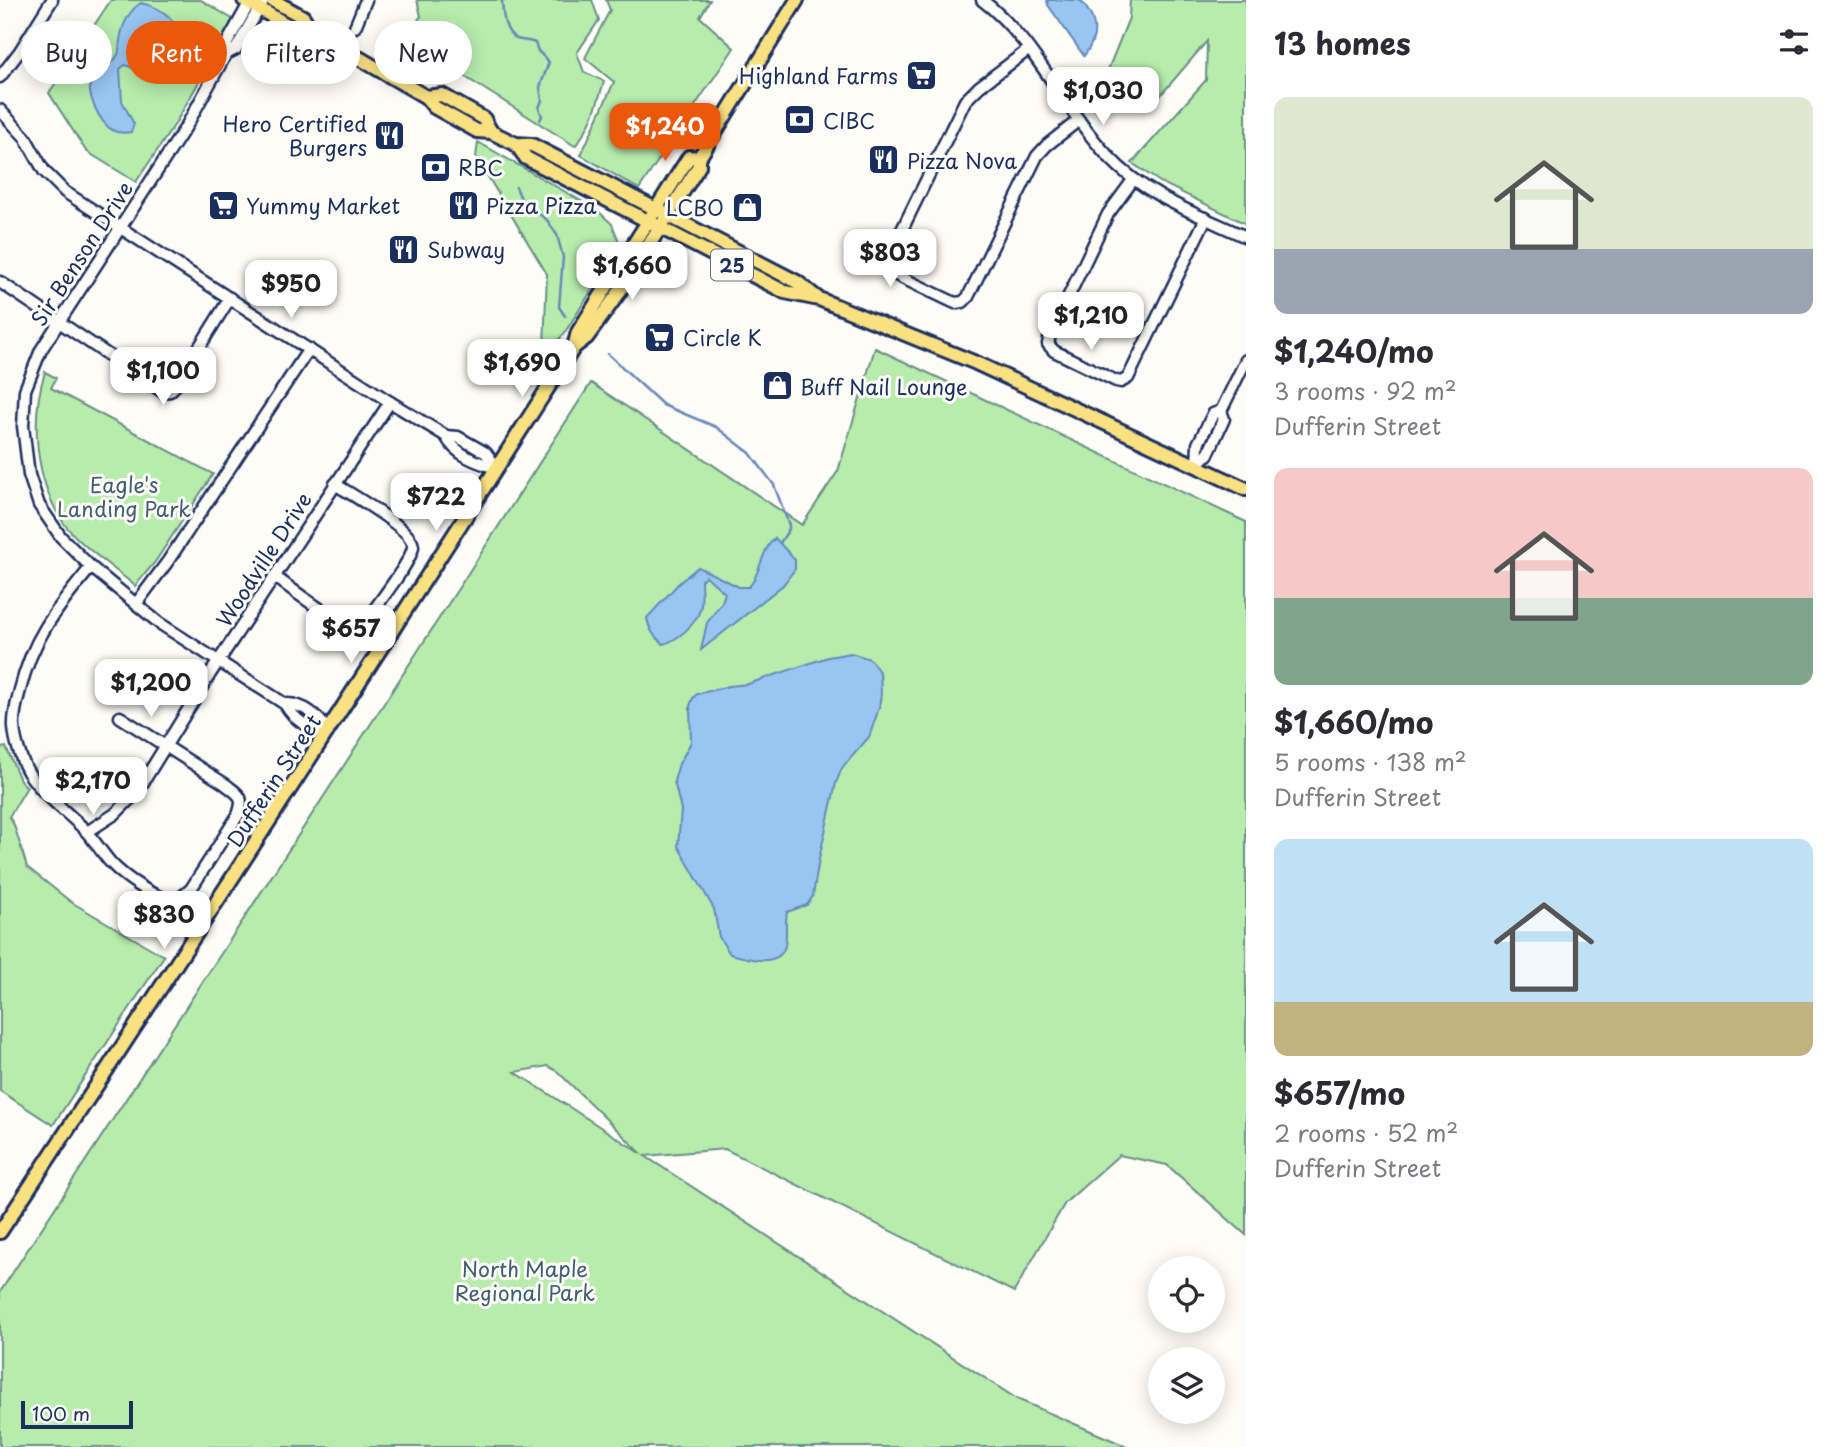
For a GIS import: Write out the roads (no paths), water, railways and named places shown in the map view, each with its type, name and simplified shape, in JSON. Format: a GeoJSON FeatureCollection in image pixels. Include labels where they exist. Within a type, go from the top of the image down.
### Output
{"type":"FeatureCollection","features":[{"type":"Feature","properties":{"kind":"main road"},"geometry":{"type":"LineString","coordinates":[[272,0],[305,21]]}},
{"type":"Feature","properties":{"kind":"main road","name":"Dufferin Street"},"geometry":{"type":"LineString","coordinates":[[0,1231],[328,732],[574,347],[578,332],[656,216],[689,157],[699,158],[797,0]]}},
{"type":"Feature","properties":{"kind":"main road","name":"25"},"geometry":{"type":"LineString","coordinates":[[254,2],[282,21]]}},
{"type":"Feature","properties":{"kind":"main road","name":"25"},"geometry":{"type":"LineString","coordinates":[[360,59],[426,97],[434,107],[477,131],[491,132],[516,144],[532,145],[656,216],[797,282],[819,299]]}},
{"type":"Feature","properties":{"kind":"main road","name":"25"},"geometry":{"type":"LineString","coordinates":[[656,216],[660,228],[785,292],[819,299],[976,363],[1246,489]]}},
{"type":"Feature","properties":{"kind":"main road","name":"Dufferin Street"},"geometry":{"type":"LineString","coordinates":[[574,347],[587,337],[660,228]]}},
{"type":"Feature","properties":{"kind":"street"},"geometry":{"type":"LineString","coordinates":[[0,77],[52,0]]}},
{"type":"Feature","properties":{"kind":"street"},"geometry":{"type":"LineString","coordinates":[[357,21],[366,0]]}},
{"type":"Feature","properties":{"kind":"street"},"geometry":{"type":"LineString","coordinates":[[982,0],[1000,15],[1108,156],[1133,180],[1246,237]]}},
{"type":"Feature","properties":{"kind":"street","name":"Sir Benson Drive"},"geometry":{"type":"LineString","coordinates":[[254,2],[227,43],[226,54],[187,125],[41,350],[25,390],[25,452],[39,505],[61,537],[91,567],[159,623],[285,704],[296,704],[320,719],[328,732]]}},
{"type":"Feature","properties":{"kind":"street"},"geometry":{"type":"LineString","coordinates":[[1028,50],[965,101],[887,260],[888,268],[896,275],[955,303],[963,302],[968,297],[1037,156],[1079,120]]}},
{"type":"Feature","properties":{"kind":"street"},"geometry":{"type":"LineString","coordinates":[[0,110],[25,137],[44,171],[85,205],[390,402],[446,436],[458,437],[486,453],[497,468]]}},
{"type":"Feature","properties":{"kind":"street"},"geometry":{"type":"LineString","coordinates":[[1133,180],[1108,214],[1050,335],[1048,344],[1058,353],[1116,381],[1121,382],[1128,378],[1206,218]]}},
{"type":"Feature","properties":{"kind":"street"},"geometry":{"type":"LineString","coordinates":[[0,282],[159,390],[166,392],[175,386],[230,298]]}},
{"type":"Feature","properties":{"kind":"street"},"geometry":{"type":"LineString","coordinates":[[136,604],[168,561],[309,349]]}},
{"type":"Feature","properties":{"kind":"street"},"geometry":{"type":"LineString","coordinates":[[1197,466],[1208,454],[1224,419],[1221,411],[1246,359]]}},
{"type":"Feature","properties":{"kind":"street","name":"Woodville Drive"},"geometry":{"type":"LineString","coordinates":[[87,832],[115,814],[137,792],[274,576],[390,402]]}},
{"type":"Feature","properties":{"kind":"street"},"geometry":{"type":"LineString","coordinates":[[274,576],[342,622],[356,625],[367,620],[408,558],[413,545],[401,527],[335,484]]}},
{"type":"Feature","properties":{"kind":"street"},"geometry":{"type":"LineString","coordinates":[[91,567],[48,622],[25,667],[14,726],[19,752],[29,773],[87,832],[109,862],[153,893],[174,900],[191,889],[238,815],[241,797],[120,717]]}},
{"type":"Feature","properties":{"kind":"water"},"geometry":{"type":"Polygon","coordinates":[[[1047,0],[1080,0],[1086,7],[1093,21],[1094,35],[1084,56],[1048,5],[1047,0]]]}},
{"type":"Feature","properties":{"kind":"water"},"geometry":{"type":"Polygon","coordinates":[[[141,3],[156,8],[172,21],[126,21],[126,65],[120,69],[122,101],[134,124],[131,132],[124,133],[114,131],[99,115],[92,99],[90,84],[112,84],[112,63],[119,53],[124,24],[133,10],[141,3]]]}},
{"type":"Feature","properties":{"kind":"water"},"geometry":{"type":"Polygon","coordinates":[[[775,538],[795,560],[795,569],[783,585],[701,650],[707,623],[725,593],[706,576],[701,580],[700,610],[690,626],[680,636],[663,644],[655,635],[647,618],[678,584],[698,567],[739,587],[749,587],[775,538]]]}},
{"type":"Feature","properties":{"kind":"water"},"geometry":{"type":"Polygon","coordinates":[[[851,653],[870,659],[880,673],[879,708],[869,737],[842,768],[836,783],[813,896],[807,905],[787,912],[785,946],[776,958],[761,960],[730,954],[719,937],[714,909],[678,846],[681,810],[674,781],[679,764],[691,742],[690,706],[693,698],[697,694],[748,684],[828,657],[851,653]]]}},
{"type":"Feature","properties":{"kind":"waterway"},"geometry":{"type":"LineString","coordinates":[[502,0],[505,22],[512,36],[535,43],[538,51],[549,62],[540,87],[540,120]]}},
{"type":"Feature","properties":{"kind":"waterway"},"geometry":{"type":"LineString","coordinates":[[516,187],[522,201],[547,220],[557,235],[563,257],[559,307],[565,316]]}},
{"type":"Feature","properties":{"kind":"waterway"},"geometry":{"type":"LineString","coordinates":[[608,354],[663,405],[716,427],[750,453],[774,485],[789,525],[780,543]]}},
{"type":"Feature","properties":{"kind":"place","name":"Highland Farms"},"geometry":{"type":"Point","coordinates":[921,75]}},
{"type":"Feature","properties":{"kind":"place","name":"CIBC"},"geometry":{"type":"Point","coordinates":[800,120]}},
{"type":"Feature","properties":{"kind":"place","name":"Hero Certified Burgers"},"geometry":{"type":"Point","coordinates":[390,135]}},
{"type":"Feature","properties":{"kind":"place","name":"Pizza Nova"},"geometry":{"type":"Point","coordinates":[884,160]}},
{"type":"Feature","properties":{"kind":"place","name":"RBC"},"geometry":{"type":"Point","coordinates":[435,167]}},
{"type":"Feature","properties":{"kind":"place","name":"Yummy Market"},"geometry":{"type":"Point","coordinates":[223,205]}},
{"type":"Feature","properties":{"kind":"place","name":"Pizza Pizza"},"geometry":{"type":"Point","coordinates":[463,205]}},
{"type":"Feature","properties":{"kind":"place","name":"LCBO"},"geometry":{"type":"Point","coordinates":[747,207]}},
{"type":"Feature","properties":{"kind":"place","name":"Subway"},"geometry":{"type":"Point","coordinates":[404,249]}},
{"type":"Feature","properties":{"kind":"place","name":"Circle K"},"geometry":{"type":"Point","coordinates":[660,337]}},
{"type":"Feature","properties":{"kind":"place","name":"Buff Nail Lounge"},"geometry":{"type":"Point","coordinates":[777,386]}},
{"type":"Feature","properties":{"kind":"park label","name":"Eagle's Landing Park"},"geometry":{"type":"Point","coordinates":[124,496]}},
{"type":"Feature","properties":{"kind":"park label","name":"North Maple Regional Park"},"geometry":{"type":"Point","coordinates":[525,1280]}}]}
